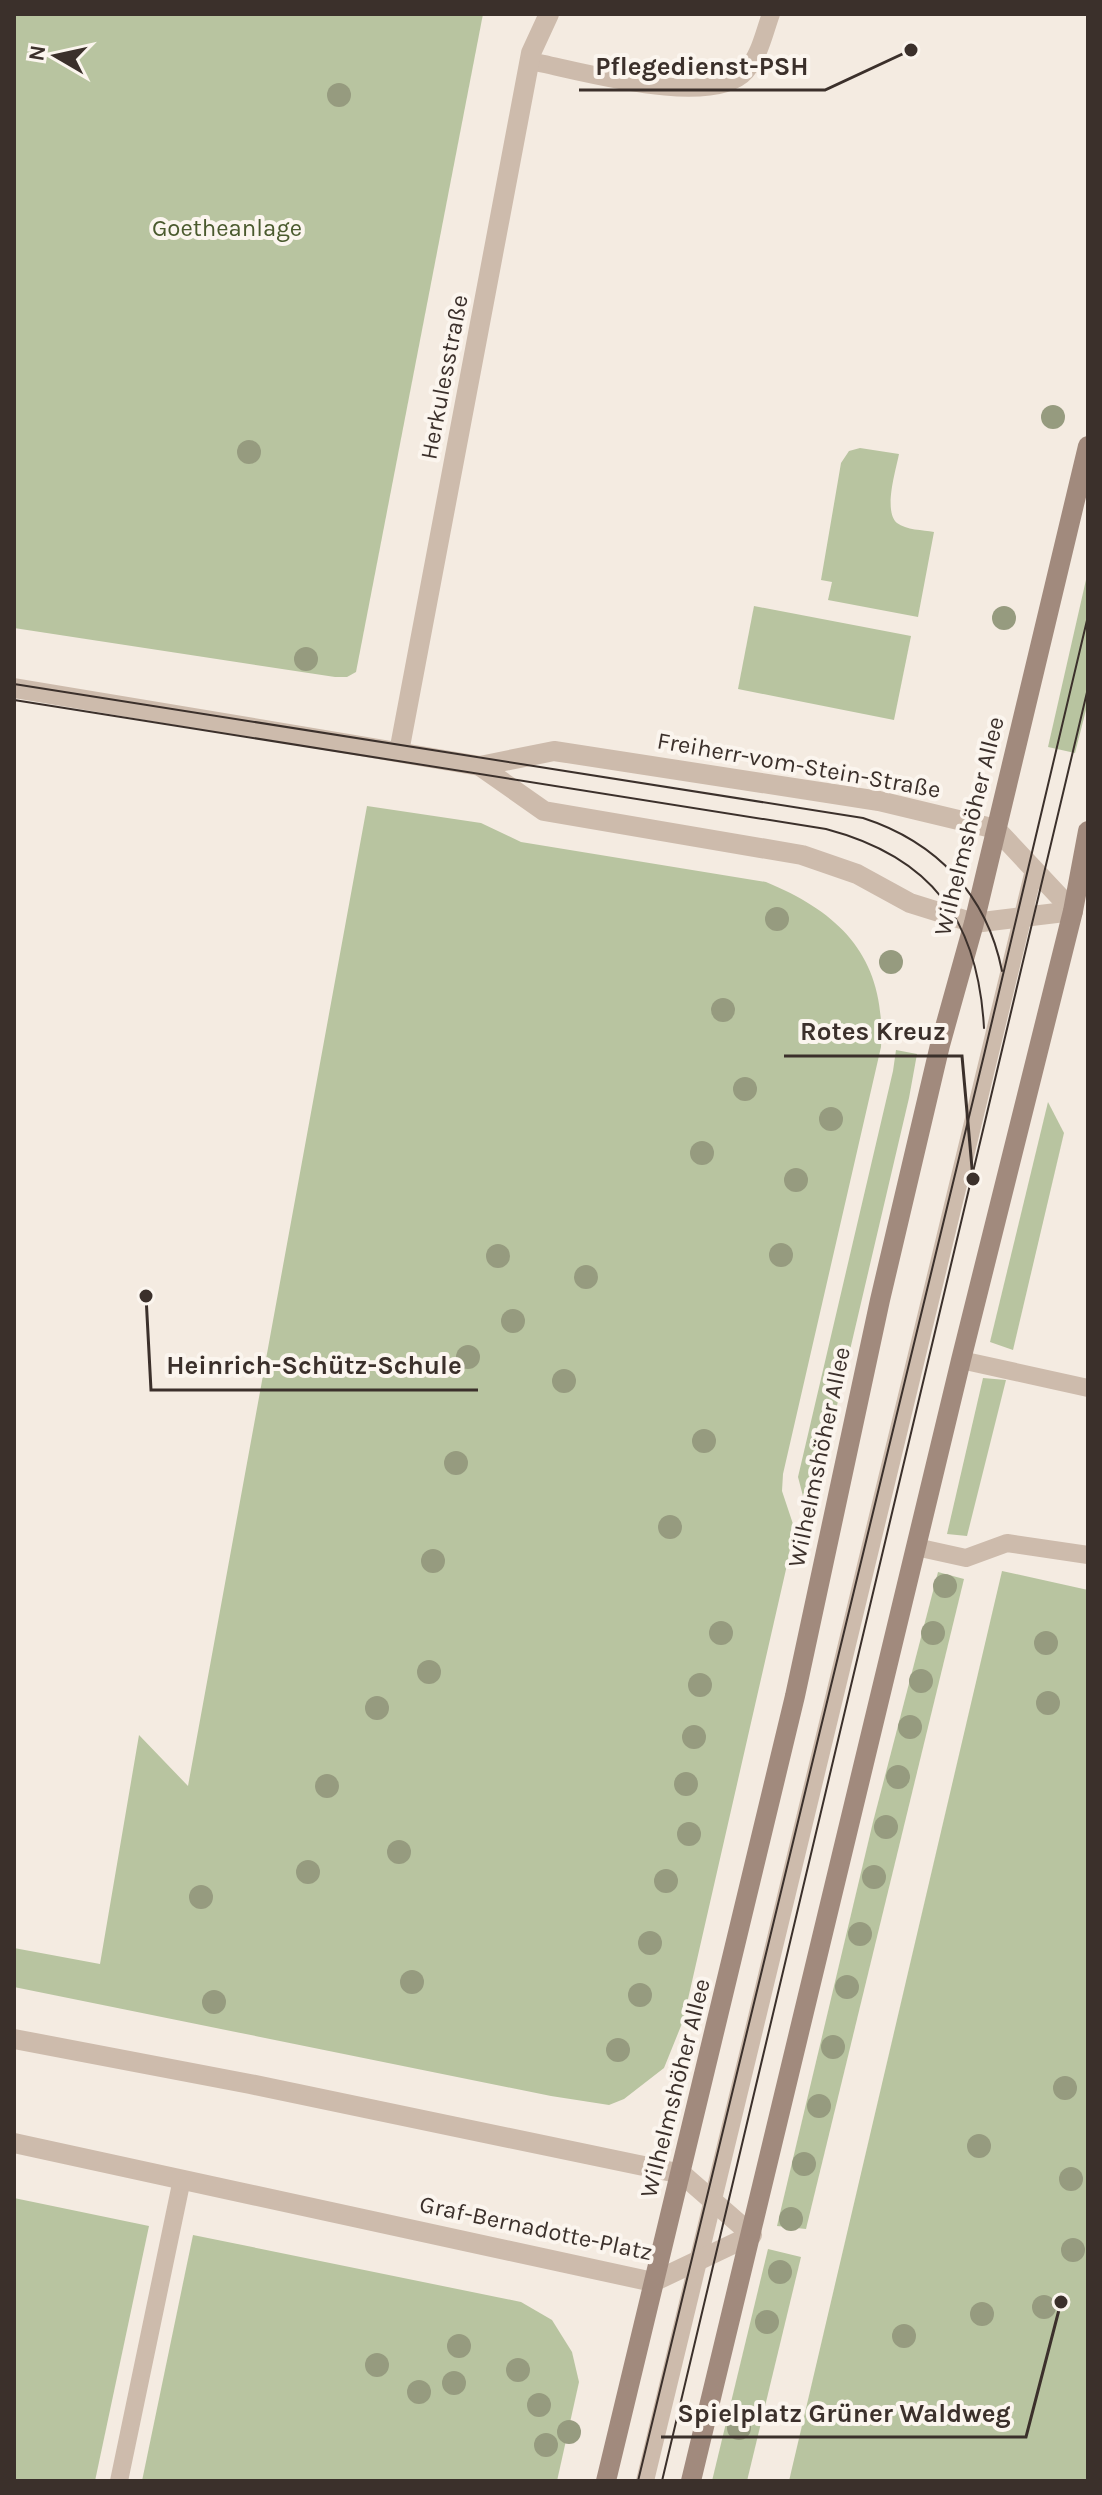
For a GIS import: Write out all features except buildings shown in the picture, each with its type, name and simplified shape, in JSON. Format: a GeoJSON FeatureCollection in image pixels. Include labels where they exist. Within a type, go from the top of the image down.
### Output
{"type":"FeatureCollection","features":[{"type":"Feature","properties":{"kind":"main road","name":"Wilhelmshöher Allee"},"geometry":{"type":"LineString","coordinates":[[606,2481],[795,1696],[880,1300],[940,1045],[974,923],[1088,446]]}},
{"type":"Feature","properties":{"kind":"main road"},"geometry":{"type":"LineString","coordinates":[[691,2481],[961,1360],[1080,914],[1088,831]]}},
{"type":"Feature","properties":{"kind":"street","name":"Herkulesstraße"},"geometry":{"type":"LineString","coordinates":[[399,752],[530,61],[549,14]]}},
{"type":"Feature","properties":{"kind":"street","name":"Freiherr-vom-Stein-Straße"},"geometry":{"type":"LineString","coordinates":[[14,688],[480,766],[554,751],[879,801],[996,829]]}},
{"type":"Feature","properties":{"kind":"street","name":"Freiherr-vom-Stein-Straße"},"geometry":{"type":"LineString","coordinates":[[480,766],[544,811],[802,855],[857,874],[910,903],[974,923],[1080,914]]}},
{"type":"Feature","properties":{"kind":"street"},"geometry":{"type":"LineString","coordinates":[[996,829],[1080,914]]}},
{"type":"Feature","properties":{"kind":"street"},"geometry":{"type":"LineString","coordinates":[[14,2039],[250,2084],[682,2174],[752,2235]]}},
{"type":"Feature","properties":{"kind":"street","name":"Graf-Bernadotte-Platz"},"geometry":{"type":"LineString","coordinates":[[14,2143],[653,2282],[752,2235]]}},
{"type":"Feature","properties":{"kind":"lane"},"geometry":{"type":"LineString","coordinates":[[530,61],[671,89],[718,88],[745,73],[758,52],[771,14]]}},
{"type":"Feature","properties":{"kind":"lane"},"geometry":{"type":"LineString","coordinates":[[645,2481],[1034,870]]}},
{"type":"Feature","properties":{"kind":"lane"},"geometry":{"type":"LineString","coordinates":[[961,1360],[1088,1388]]}},
{"type":"Feature","properties":{"kind":"lane"},"geometry":{"type":"LineString","coordinates":[[916,1547],[966,1558],[1007,1543],[1088,1555]]}},
{"type":"Feature","properties":{"kind":"lane"},"geometry":{"type":"LineString","coordinates":[[119,2481],[182,2179]]}},
{"type":"Feature","properties":{"kind":"green space","name":"Goetheanlage"},"geometry":{"type":"Polygon","coordinates":[[[14,14],[483,14],[356,672],[347,677],[14,628],[14,14]]]}},
{"type":"Feature","properties":{"kind":"green space"},"geometry":{"type":"Polygon","coordinates":[[[860,448],[899,454],[891,500],[893,517],[905,527],[934,532],[918,617],[828,600],[832,582],[821,580],[841,463],[849,451],[860,448]]]}},
{"type":"Feature","properties":{"kind":"green space"},"geometry":{"type":"Polygon","coordinates":[[[1088,571],[1088,702],[1075,753],[1048,747],[1088,571]]]}},
{"type":"Feature","properties":{"kind":"green space"},"geometry":{"type":"Polygon","coordinates":[[[754,606],[911,636],[894,720],[738,689],[754,606]]]}},
{"type":"Feature","properties":{"kind":"green space"},"geometry":{"type":"Polygon","coordinates":[[[367,806],[481,823],[521,842],[766,882],[817,909],[838,925],[867,965],[876,989],[881,1016],[881,1047],[783,1474],[782,1491],[794,1527],[787,1565],[683,2021],[664,2068],[624,2099],[609,2105],[551,2096],[14,1987],[14,1948],[100,1964],[139,1735],[188,1786],[367,806]]]}},
{"type":"Feature","properties":{"kind":"green space"},"geometry":{"type":"Polygon","coordinates":[[[896,1050],[917,1054],[813,1508],[803,1496],[798,1477],[896,1050]]]}},
{"type":"Feature","properties":{"kind":"green space"},"geometry":{"type":"Polygon","coordinates":[[[1048,1102],[1064,1133],[1013,1350],[990,1342],[1048,1102]]]}},
{"type":"Feature","properties":{"kind":"green space"},"geometry":{"type":"Polygon","coordinates":[[[983,1378],[1006,1380],[967,1536],[947,1534],[983,1378]]]}},
{"type":"Feature","properties":{"kind":"green space"},"geometry":{"type":"Polygon","coordinates":[[[1002,1571],[1088,1590],[1088,2481],[789,2481],[1002,1571]]]}},
{"type":"Feature","properties":{"kind":"green space"},"geometry":{"type":"Polygon","coordinates":[[[938,1572],[964,1579],[806,2229],[777,2226],[873,1822],[938,1572]]]}},
{"type":"Feature","properties":{"kind":"green space"},"geometry":{"type":"Polygon","coordinates":[[[14,2198],[149,2226],[95,2481],[14,2481],[14,2198]]]}},
{"type":"Feature","properties":{"kind":"green space"},"geometry":{"type":"Polygon","coordinates":[[[193,2235],[521,2302],[552,2320],[572,2352],[579,2382],[557,2481],[142,2481],[193,2235]]]}},
{"type":"Feature","properties":{"kind":"green space"},"geometry":{"type":"Polygon","coordinates":[[[768,2249],[801,2257],[747,2481],[712,2481],[768,2249]]]}},
{"type":"Feature","properties":{"kind":"tram line"},"geometry":{"type":"LineString","coordinates":[[638,2481],[1088,616]]}},
{"type":"Feature","properties":{"kind":"tram line"},"geometry":{"type":"LineString","coordinates":[[14,684],[863,818],[914,841],[955,875],[984,918],[1002,971]]}},
{"type":"Feature","properties":{"kind":"tram line"},"geometry":{"type":"LineString","coordinates":[[662,2481],[1088,688]]}},
{"type":"Feature","properties":{"kind":"tram line"},"geometry":{"type":"LineString","coordinates":[[14,700],[826,829],[863,841],[895,857],[921,876],[942,898],[959,925],[972,955],[984,1028]]}},
{"type":"Feature","properties":{"kind":"place","name":"Pflegedienst-PSH"},"geometry":{"type":"Point","coordinates":[911,50]}},
{"type":"Feature","properties":{"kind":"place","name":"Rotes Kreuz"},"geometry":{"type":"Point","coordinates":[973,1179]}},
{"type":"Feature","properties":{"kind":"place","name":"Heinrich-Schütz-Schule"},"geometry":{"type":"Point","coordinates":[146,1296]}},
{"type":"Feature","properties":{"kind":"place","name":"Spielplatz Grüner Waldweg"},"geometry":{"type":"Point","coordinates":[1061,2302]}}]}
